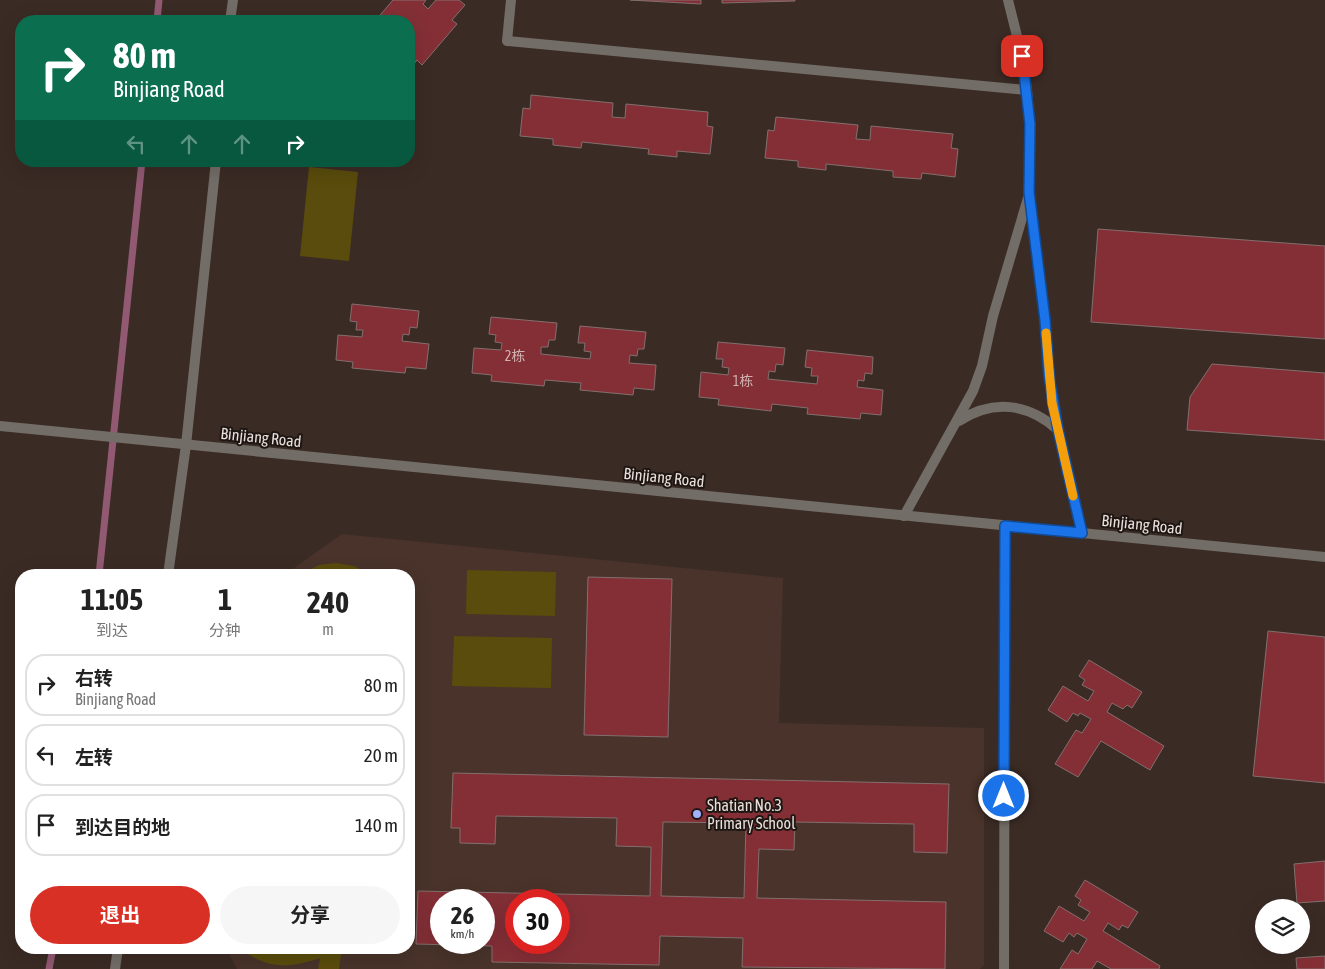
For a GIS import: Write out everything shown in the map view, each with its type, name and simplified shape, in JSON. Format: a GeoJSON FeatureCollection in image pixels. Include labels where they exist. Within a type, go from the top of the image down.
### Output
{"type":"FeatureCollection","features":[{"type":"Feature","properties":{"kind":"street"},"geometry":{"type":"LineString","coordinates":[[231,15],[232,0]]}},
{"type":"Feature","properties":{"kind":"street"},"geometry":{"type":"LineString","coordinates":[[511,0],[507,41],[1027,90]]}},
{"type":"Feature","properties":{"kind":"street"},"geometry":{"type":"LineString","coordinates":[[1008,0],[1022,56],[1027,90],[1030,124],[1029,192],[1045,320],[1049,376],[1058,430],[1082,533]]}},
{"type":"Feature","properties":{"kind":"street"},"geometry":{"type":"LineString","coordinates":[[169,569],[186,445],[215,167]]}},
{"type":"Feature","properties":{"kind":"street"},"geometry":{"type":"LineString","coordinates":[[904,516],[957,422],[982,366],[993,316],[1029,192]]}},
{"type":"Feature","properties":{"kind":"street"},"geometry":{"type":"LineString","coordinates":[[957,422],[982,409],[1009,406],[1036,414],[1058,430]]}},
{"type":"Feature","properties":{"kind":"street","name":"Binjiang Road"},"geometry":{"type":"LineString","coordinates":[[0,426],[1325,557]]}},
{"type":"Feature","properties":{"kind":"street"},"geometry":{"type":"LineString","coordinates":[[1004,969],[1005,526]]}},
{"type":"Feature","properties":{"kind":"street"},"geometry":{"type":"LineString","coordinates":[[115,969],[117,954]]}},
{"type":"Feature","properties":{"kind":"shaded area"},"geometry":{"type":"Polygon","coordinates":[[[309,167],[358,172],[349,261],[300,256],[309,167]]]}},
{"type":"Feature","properties":{"kind":"shaded area","name":"Shatian No.3 Primary School"},"geometry":{"type":"Polygon","coordinates":[[[342,534],[783,578],[779,723],[984,728],[984,965],[980,969],[237,969],[229,954],[415,954],[415,569],[292,569],[342,534]]]}},
{"type":"Feature","properties":{"kind":"shaded area"},"geometry":{"type":"Polygon","coordinates":[[[336,563],[354,566],[360,569],[311,569],[319,565],[336,563]]]}},
{"type":"Feature","properties":{"kind":"shaded area"},"geometry":{"type":"Polygon","coordinates":[[[467,570],[556,572],[555,616],[466,614],[467,570]]]}},
{"type":"Feature","properties":{"kind":"shaded area"},"geometry":{"type":"Polygon","coordinates":[[[454,636],[552,638],[551,688],[452,686],[454,636]]]}},
{"type":"Feature","properties":{"kind":"shaded area"},"geometry":{"type":"Polygon","coordinates":[[[249,954],[341,954],[339,969],[318,969],[320,958],[298,964],[278,965],[259,960],[249,954]]]}},
{"type":"Feature","properties":{"kind":"building"},"geometry":{"type":"Polygon","coordinates":[[[393,0],[426,0],[423,4],[428,9],[436,0],[459,0],[465,5],[452,20],[457,24],[422,65],[417,60],[415,62],[415,15],[380,15],[393,0]]]}},
{"type":"Feature","properties":{"kind":"building"},"geometry":{"type":"Polygon","coordinates":[[[630,0],[701,0],[701,4],[630,0]]]}},
{"type":"Feature","properties":{"kind":"building"},"geometry":{"type":"Polygon","coordinates":[[[722,0],[795,0],[795,1],[722,3],[722,0]]]}},
{"type":"Feature","properties":{"kind":"building"},"geometry":{"type":"Polygon","coordinates":[[[531,95],[613,103],[612,117],[625,118],[626,104],[708,112],[707,126],[713,127],[710,154],[677,151],[677,157],[648,154],[649,149],[582,142],[581,148],[553,145],[553,139],[520,136],[523,108],[530,109],[531,95]]]}},
{"type":"Feature","properties":{"kind":"building"},"geometry":{"type":"Polygon","coordinates":[[[776,117],[858,125],[856,139],[870,140],[871,126],[953,134],[951,148],[958,149],[955,177],[922,173],[921,179],[893,177],[893,171],[826,164],[826,170],[798,167],[798,161],[765,158],[768,130],[774,131],[776,117]]]}},
{"type":"Feature","properties":{"kind":"building"},"geometry":{"type":"Polygon","coordinates":[[[1098,229],[1325,246],[1325,339],[1091,322],[1098,229]]]}},
{"type":"Feature","properties":{"kind":"building"},"geometry":{"type":"Polygon","coordinates":[[[352,304],[419,311],[417,328],[410,327],[409,335],[403,334],[402,341],[429,344],[426,369],[406,367],[405,373],[352,368],[353,362],[336,360],[338,335],[362,337],[363,330],[356,330],[357,322],[350,321],[352,304]]]}},
{"type":"Feature","properties":{"kind":"building"},"geometry":{"type":"Polygon","coordinates":[[[491,317],[557,323],[555,340],[549,340],[548,347],[541,347],[541,354],[590,359],[591,352],[584,351],[585,343],[578,343],[580,326],[646,332],[644,349],[638,349],[637,356],[630,355],[629,363],[656,365],[654,390],[634,388],[633,395],[580,390],[581,383],[545,380],[544,386],[491,381],[492,375],[472,373],[474,348],[501,350],[502,343],[495,342],[496,335],[489,334],[491,317]]]}},
{"type":"Feature","properties":{"kind":"building"},"geometry":{"type":"Polygon","coordinates":[[[718,342],[785,348],[783,365],[776,364],[775,372],[769,371],[768,379],[817,384],[818,376],[811,376],[812,368],[805,367],[807,350],[873,357],[872,374],[865,373],[864,381],[858,380],[857,387],[883,390],[881,415],[861,413],[860,419],[807,414],[808,408],[772,404],[771,411],[718,405],[719,399],[699,397],[701,372],[728,375],[729,368],[722,367],[723,359],[716,359],[718,342]]]}},
{"type":"Feature","properties":{"kind":"building"},"geometry":{"type":"Polygon","coordinates":[[[1212,364],[1325,373],[1325,440],[1187,430],[1190,397],[1212,364]]]}},
{"type":"Feature","properties":{"kind":"building"},"geometry":{"type":"Polygon","coordinates":[[[588,577],[672,579],[668,737],[584,735],[588,577]]]}},
{"type":"Feature","properties":{"kind":"building"},"geometry":{"type":"Polygon","coordinates":[[[1268,631],[1325,637],[1325,783],[1253,776],[1268,631]]]}},
{"type":"Feature","properties":{"kind":"building"},"geometry":{"type":"Polygon","coordinates":[[[1089,660],[1142,692],[1132,708],[1127,705],[1123,709],[1112,703],[1107,712],[1164,746],[1150,770],[1101,741],[1078,777],[1055,764],[1076,730],[1082,733],[1091,719],[1080,713],[1078,716],[1073,713],[1067,722],[1048,710],[1063,686],[1088,701],[1094,691],[1082,685],[1085,680],[1079,676],[1089,660]]]}},
{"type":"Feature","properties":{"kind":"building"},"geometry":{"type":"Polygon","coordinates":[[[453,773],[949,784],[947,853],[914,852],[914,824],[795,822],[794,850],[759,849],[757,898],[946,902],[945,969],[742,967],[743,938],[660,936],[659,965],[492,962],[492,954],[495,954],[495,893],[505,893],[505,954],[570,954],[570,894],[650,896],[651,847],[616,846],[617,818],[496,816],[495,844],[460,843],[460,828],[451,828],[453,773]],[[663,822],[661,896],[744,898],[746,823],[663,822]]]}},
{"type":"Feature","properties":{"kind":"building"},"geometry":{"type":"Polygon","coordinates":[[[1325,861],[1325,901],[1310,902],[1310,899],[1297,899],[1294,864],[1325,861]]]}},
{"type":"Feature","properties":{"kind":"building"},"geometry":{"type":"Polygon","coordinates":[[[1085,880],[1138,912],[1128,928],[1122,925],[1119,930],[1108,923],[1103,931],[1160,966],[1159,969],[1111,969],[1097,961],[1092,969],[1060,969],[1072,950],[1078,954],[1087,939],[1077,933],[1074,937],[1069,933],[1063,942],[1044,931],[1059,906],[1084,921],[1090,912],[1078,905],[1081,900],[1075,896],[1085,880]]]}},
{"type":"Feature","properties":{"kind":"building"},"geometry":{"type":"Polygon","coordinates":[[[418,891],[430,891],[430,944],[416,944],[418,891]]]}},
{"type":"Feature","properties":{"kind":"building"},"geometry":{"type":"Polygon","coordinates":[[[1325,956],[1325,969],[1297,969],[1296,958],[1325,956]]]}},
{"type":"Feature","properties":{"kind":"waterway"},"geometry":{"type":"LineString","coordinates":[[158,15],[159,0]]}},
{"type":"Feature","properties":{"kind":"waterway"},"geometry":{"type":"LineString","coordinates":[[100,569],[141,167]]}},
{"type":"Feature","properties":{"kind":"waterway"},"geometry":{"type":"LineString","coordinates":[[49,969],[52,954]]}},
{"type":"Feature","properties":{"kind":"slow traffic"},"geometry":{"type":"LineString","coordinates":[[1046,333],[1052,403],[1073,496]]}},
{"type":"Feature","properties":{"kind":"place","name":"Shatian No.3 Primary School"},"geometry":{"type":"Point","coordinates":[697,814]}},
{"type":"Feature","properties":{"kind":"route"},"geometry":{"type":"LineString","coordinates":[[1004,796],[1005,526],[1082,533],[1052,403],[1045,320],[1029,192],[1030,124],[1022,56]]}}]}
